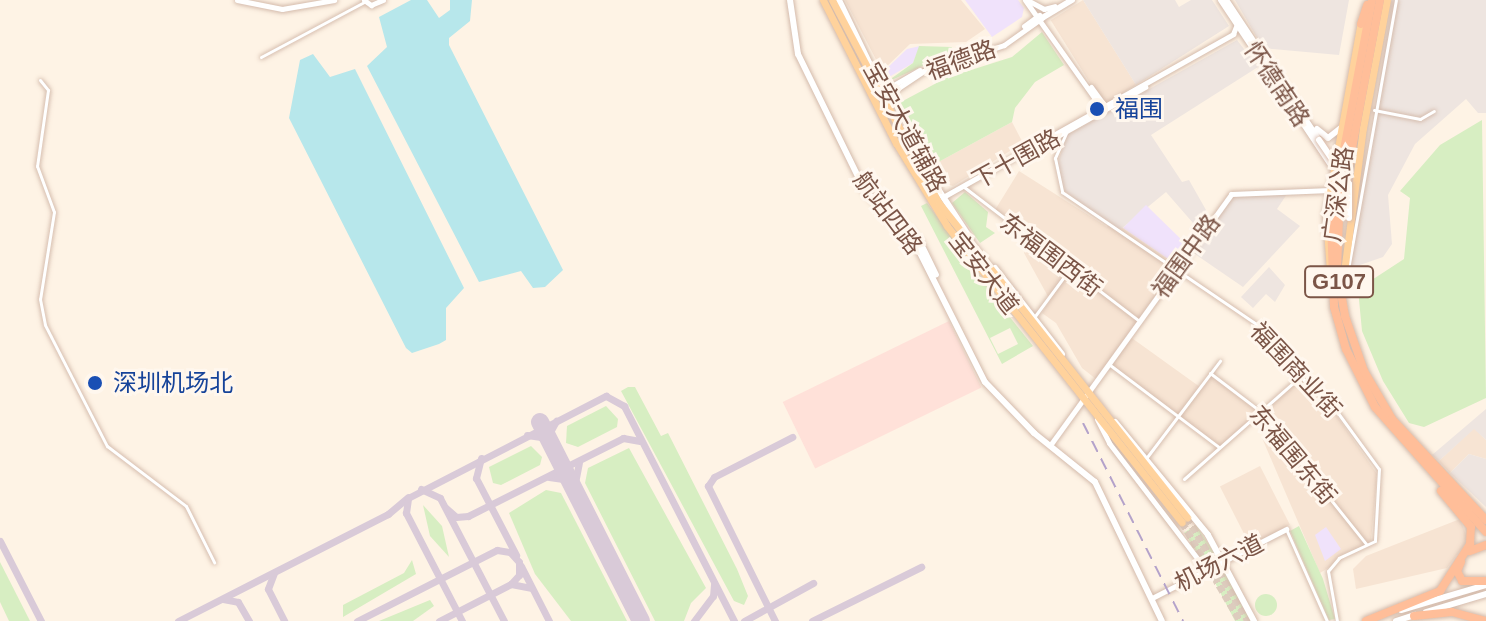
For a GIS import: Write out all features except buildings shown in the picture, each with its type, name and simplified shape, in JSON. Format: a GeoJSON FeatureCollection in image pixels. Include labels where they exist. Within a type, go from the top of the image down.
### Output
{"type":"FeatureCollection","features":[{"type":"Feature","properties":{"kind":"highway"},"geometry":{"type":"LineString","coordinates":[[1361,24],[1369,0]]}},
{"type":"Feature","properties":{"kind":"highway","name":"广深公路"},"geometry":{"type":"LineString","coordinates":[[1369,0],[1333,205],[1332,291],[1343,339],[1364,389],[1395,435],[1486,532]]}},
{"type":"Feature","properties":{"kind":"highway"},"geometry":{"type":"LineString","coordinates":[[1382,23],[1383,0]]}},
{"type":"Feature","properties":{"kind":"highway","name":"广深公路"},"geometry":{"type":"LineString","coordinates":[[1383,0],[1339,218],[1342,302],[1355,351],[1385,408],[1484,517]]}},
{"type":"Feature","properties":{"kind":"highway"},"geometry":{"type":"LineString","coordinates":[[1366,621],[1440,591],[1470,544],[1471,527],[1433,477]]}},
{"type":"Feature","properties":{"kind":"highway"},"geometry":{"type":"LineString","coordinates":[[1486,545],[1471,549],[1457,571],[1464,583],[1486,583]]}},
{"type":"Feature","properties":{"kind":"highway"},"geometry":{"type":"LineString","coordinates":[[1414,616],[1452,612],[1486,621]]}},
{"type":"Feature","properties":{"kind":"main road","name":"航站四路"},"geometry":{"type":"LineString","coordinates":[[792,0],[801,53],[867,188],[921,244],[987,380],[1099,489],[1162,621]]}},
{"type":"Feature","properties":{"kind":"main road","name":"宝安大道"},"geometry":{"type":"LineString","coordinates":[[823,0],[939,200],[1111,417],[1185,519],[1083,399],[939,200],[900,133],[832,0]]}},
{"type":"Feature","properties":{"kind":"main road","name":"宝安大道辅路"},"geometry":{"type":"LineString","coordinates":[[839,0],[939,200],[1035,316],[1068,363]]}},
{"type":"Feature","properties":{"kind":"main road"},"geometry":{"type":"LineString","coordinates":[[1053,9],[1065,0]]}},
{"type":"Feature","properties":{"kind":"main road"},"geometry":{"type":"LineString","coordinates":[[1039,17],[1072,0]]}},
{"type":"Feature","properties":{"kind":"main road","name":"怀德南路"},"geometry":{"type":"LineString","coordinates":[[1223,0],[1333,168]]}},
{"type":"Feature","properties":{"kind":"main road","name":"怀德南路"},"geometry":{"type":"LineString","coordinates":[[1223,0],[1276,72],[1349,184],[1344,272]]}},
{"type":"Feature","properties":{"kind":"main road"},"geometry":{"type":"LineString","coordinates":[[1342,302],[1382,23]]}},
{"type":"Feature","properties":{"kind":"main road"},"geometry":{"type":"LineString","coordinates":[[1332,291],[1324,247],[1330,190],[1361,24]]}},
{"type":"Feature","properties":{"kind":"main road","name":"怀德南路"},"geometry":{"type":"LineString","coordinates":[[1320,138],[1334,136],[1341,128]]}},
{"type":"Feature","properties":{"kind":"main road"},"geometry":{"type":"LineString","coordinates":[[900,133],[918,158]]}},
{"type":"Feature","properties":{"kind":"main road"},"geometry":{"type":"LineString","coordinates":[[1320,138],[1328,147],[1320,148]]}},
{"type":"Feature","properties":{"kind":"main road"},"geometry":{"type":"LineString","coordinates":[[1111,417],[1147,457],[1224,561],[1254,621]]}},
{"type":"Feature","properties":{"kind":"main road"},"geometry":{"type":"LineString","coordinates":[[1366,621],[1486,583]]}},
{"type":"Feature","properties":{"kind":"main road"},"geometry":{"type":"LineString","coordinates":[[1396,621],[1486,594]]}},
{"type":"Feature","properties":{"kind":"street"},"geometry":{"type":"LineString","coordinates":[[237,0],[282,9],[334,0]]}},
{"type":"Feature","properties":{"kind":"street"},"geometry":{"type":"LineString","coordinates":[[261,57],[368,2],[383,0]]}},
{"type":"Feature","properties":{"kind":"street"},"geometry":{"type":"LineString","coordinates":[[1396,0],[1370,109],[1420,119],[1434,111]]}},
{"type":"Feature","properties":{"kind":"street"},"geometry":{"type":"LineString","coordinates":[[1027,1],[1044,9],[1053,9],[1048,30]]}},
{"type":"Feature","properties":{"kind":"street"},"geometry":{"type":"LineString","coordinates":[[1027,1],[1104,108]]}},
{"type":"Feature","properties":{"kind":"street"},"geometry":{"type":"LineString","coordinates":[[1027,1],[1030,12],[1025,28],[1048,30]]}},
{"type":"Feature","properties":{"kind":"street","name":"福德路"},"geometry":{"type":"LineString","coordinates":[[878,80],[888,86],[899,84],[930,69],[1004,45],[1039,17]]}},
{"type":"Feature","properties":{"kind":"street","name":"下十围路"},"geometry":{"type":"LineString","coordinates":[[939,200],[1067,131],[1233,34],[1237,24]]}},
{"type":"Feature","properties":{"kind":"street","name":"下十围路"},"geometry":{"type":"LineString","coordinates":[[939,200],[1234,36],[1245,36]]}},
{"type":"Feature","properties":{"kind":"street"},"geometry":{"type":"LineString","coordinates":[[40,80],[48,90],[37,166],[54,212],[40,299],[45,325],[103,440],[186,506],[214,562]]}},
{"type":"Feature","properties":{"kind":"street","name":"福德路"},"geometry":{"type":"LineString","coordinates":[[891,107],[891,94],[899,84]]}},
{"type":"Feature","properties":{"kind":"street","name":"福围商业街"},"geometry":{"type":"LineString","coordinates":[[1067,131],[1055,158],[1062,192],[1262,328],[1301,376],[1327,398],[1379,469],[1376,539],[1368,545]]}},
{"type":"Feature","properties":{"kind":"street","name":"东福围西街"},"geometry":{"type":"LineString","coordinates":[[964,187],[1139,322]]}},
{"type":"Feature","properties":{"kind":"street","name":"福围中路"},"geometry":{"type":"LineString","coordinates":[[1051,444],[1234,192],[1330,190]]}},
{"type":"Feature","properties":{"kind":"street"},"geometry":{"type":"LineString","coordinates":[[1035,316],[1069,270]]}},
{"type":"Feature","properties":{"kind":"street"},"geometry":{"type":"LineString","coordinates":[[1147,457],[1220,361]]}},
{"type":"Feature","properties":{"kind":"street"},"geometry":{"type":"LineString","coordinates":[[1109,364],[1219,447]]}},
{"type":"Feature","properties":{"kind":"street","name":"东福围东街"},"geometry":{"type":"LineString","coordinates":[[1210,373],[1260,411],[1368,545]]}},
{"type":"Feature","properties":{"kind":"street"},"geometry":{"type":"LineString","coordinates":[[1184,479],[1301,376]]}},
{"type":"Feature","properties":{"kind":"street"},"geometry":{"type":"LineString","coordinates":[[1093,411],[1109,443],[1206,570]]}},
{"type":"Feature","properties":{"kind":"street"},"geometry":{"type":"LineString","coordinates":[[1286,529],[1327,621]]}},
{"type":"Feature","properties":{"kind":"street","name":"机场六道"},"geometry":{"type":"LineString","coordinates":[[1152,598],[1286,529]]}},
{"type":"Feature","properties":{"kind":"street"},"geometry":{"type":"LineString","coordinates":[[1338,621],[1328,571],[1339,558],[1368,545]]}},
{"type":"Feature","properties":{"kind":"shaded area"},"geometry":{"type":"Polygon","coordinates":[[[845,0],[961,0],[985,29],[966,42],[910,44],[882,71],[845,0]]]}},
{"type":"Feature","properties":{"kind":"shaded area"},"geometry":{"type":"Polygon","coordinates":[[[965,0],[1018,0],[1024,8],[1022,17],[992,37],[965,0]]]}},
{"type":"Feature","properties":{"kind":"shaded area"},"geometry":{"type":"Polygon","coordinates":[[[1083,0],[1136,85],[1104,105],[1051,20],[1083,0]]]}},
{"type":"Feature","properties":{"kind":"shaded area"},"geometry":{"type":"Polygon","coordinates":[[[1083,0],[1175,0],[1179,7],[1191,0],[1212,0],[1229,26],[1136,85],[1083,0]]]}},
{"type":"Feature","properties":{"kind":"shaded area"},"geometry":{"type":"Polygon","coordinates":[[[1235,0],[1349,0],[1339,55],[1263,48],[1235,0]]]}},
{"type":"Feature","properties":{"kind":"shaded area"},"geometry":{"type":"Polygon","coordinates":[[[1392,0],[1486,0],[1486,113],[1478,113],[1466,99],[1415,144],[1388,195],[1392,244],[1383,257],[1360,265],[1349,277],[1392,0]]]}},
{"type":"Feature","properties":{"kind":"shaded area"},"geometry":{"type":"Polygon","coordinates":[[[1237,40],[1258,67],[1151,135],[1182,182],[1189,180],[1210,217],[1200,231],[1166,192],[1121,229],[1109,225],[1062,189],[1056,168],[1067,135],[1237,40]]]}},
{"type":"Feature","properties":{"kind":"shaded area"},"geometry":{"type":"Polygon","coordinates":[[[920,46],[913,63],[884,80],[881,74],[907,49],[920,46]]]}},
{"type":"Feature","properties":{"kind":"shaded area"},"geometry":{"type":"Polygon","coordinates":[[[1012,122],[1023,143],[953,186],[943,183],[933,165],[1012,122]]]}},
{"type":"Feature","properties":{"kind":"shaded area"},"geometry":{"type":"Polygon","coordinates":[[[1019,171],[1107,227],[1111,222],[1123,228],[1177,265],[1096,379],[1082,368],[1056,323],[1042,313],[1050,300],[1024,253],[1030,239],[995,210],[1019,171]]]}},
{"type":"Feature","properties":{"kind":"shaded area"},"geometry":{"type":"Polygon","coordinates":[[[1287,194],[1277,209],[1300,226],[1243,287],[1192,252],[1232,195],[1287,194]]]}},
{"type":"Feature","properties":{"kind":"shaded area"},"geometry":{"type":"Polygon","coordinates":[[[1146,205],[1189,247],[1177,265],[1123,228],[1146,205]]]}},
{"type":"Feature","properties":{"kind":"shaded area"},"geometry":{"type":"Polygon","coordinates":[[[1269,267],[1285,285],[1275,302],[1266,294],[1253,308],[1241,297],[1269,267]]]}},
{"type":"Feature","properties":{"kind":"shaded area"},"geometry":{"type":"Polygon","coordinates":[[[949,321],[981,388],[815,469],[783,402],[949,321]]]}},
{"type":"Feature","properties":{"kind":"shaded area"},"geometry":{"type":"Polygon","coordinates":[[[1129,336],[1200,387],[1210,373],[1260,411],[1219,447],[1109,364],[1129,336]]]}},
{"type":"Feature","properties":{"kind":"shaded area"},"geometry":{"type":"Polygon","coordinates":[[[1299,378],[1325,399],[1377,474],[1371,541],[1320,573],[1262,438],[1275,428],[1261,410],[1299,378]]]}},
{"type":"Feature","properties":{"kind":"shaded area"},"geometry":{"type":"Polygon","coordinates":[[[1486,409],[1486,440],[1474,429],[1439,461],[1432,455],[1486,409]]]}},
{"type":"Feature","properties":{"kind":"shaded area"},"geometry":{"type":"Polygon","coordinates":[[[1474,428],[1486,440],[1486,459],[1469,454],[1450,473],[1439,461],[1474,428]]]}},
{"type":"Feature","properties":{"kind":"shaded area"},"geometry":{"type":"Polygon","coordinates":[[[1469,454],[1486,459],[1486,507],[1450,473],[1469,454]]]}},
{"type":"Feature","properties":{"kind":"shaded area"},"geometry":{"type":"Polygon","coordinates":[[[1260,466],[1290,525],[1250,545],[1220,486],[1260,466]]]}},
{"type":"Feature","properties":{"kind":"shaded area"},"geometry":{"type":"Polygon","coordinates":[[[1460,519],[1468,540],[1447,568],[1356,589],[1353,569],[1366,556],[1460,519]]]}},
{"type":"Feature","properties":{"kind":"shaded area"},"geometry":{"type":"Polygon","coordinates":[[[1326,527],[1341,549],[1325,561],[1315,535],[1326,527]]]}},
{"type":"Feature","properties":{"kind":"green space"},"geometry":{"type":"Polygon","coordinates":[[[1042,32],[1064,65],[1035,82],[1015,108],[1012,122],[933,165],[899,103],[946,78],[1012,57],[1042,32]]]}},
{"type":"Feature","properties":{"kind":"green space"},"geometry":{"type":"Polygon","coordinates":[[[919,46],[952,47],[949,54],[885,83],[913,63],[919,46]]]}},
{"type":"Feature","properties":{"kind":"green space"},"geometry":{"type":"Polygon","coordinates":[[[1482,120],[1486,398],[1424,427],[1409,423],[1383,381],[1362,331],[1358,289],[1404,259],[1410,198],[1400,191],[1440,145],[1482,120]]]}},
{"type":"Feature","properties":{"kind":"green space"},"geometry":{"type":"Polygon","coordinates":[[[965,192],[988,212],[986,227],[995,233],[980,243],[952,203],[965,192]]]}},
{"type":"Feature","properties":{"kind":"green space"},"geometry":{"type":"Polygon","coordinates":[[[927,203],[1033,346],[1002,364],[921,206],[927,203]],[[1010,328],[990,338],[998,354],[1018,344],[1010,328]]]}},
{"type":"Feature","properties":{"kind":"green space"},"geometry":{"type":"Polygon","coordinates":[[[635,387],[661,436],[668,433],[737,569],[748,596],[744,605],[734,601],[621,391],[635,387]]]}},
{"type":"Feature","properties":{"kind":"green space"},"geometry":{"type":"Polygon","coordinates":[[[606,406],[618,419],[617,427],[578,447],[566,443],[567,426],[606,406]]]}},
{"type":"Feature","properties":{"kind":"green space"},"geometry":{"type":"Polygon","coordinates":[[[531,446],[542,457],[540,465],[501,485],[493,483],[489,467],[531,446]]]}},
{"type":"Feature","properties":{"kind":"green space"},"geometry":{"type":"Polygon","coordinates":[[[629,448],[706,588],[691,603],[684,621],[655,621],[585,483],[588,468],[629,448]]]}},
{"type":"Feature","properties":{"kind":"green space"},"geometry":{"type":"Polygon","coordinates":[[[546,490],[561,493],[627,621],[571,621],[535,574],[509,513],[546,490]]]}},
{"type":"Feature","properties":{"kind":"green space"},"geometry":{"type":"Polygon","coordinates":[[[423,505],[442,526],[449,557],[430,536],[423,505]]]}},
{"type":"Feature","properties":{"kind":"green space"},"geometry":{"type":"Polygon","coordinates":[[[1196,525],[1218,559],[1206,566],[1184,533],[1196,525]]]}},
{"type":"Feature","properties":{"kind":"green space"},"geometry":{"type":"Polygon","coordinates":[[[1299,526],[1323,579],[1335,619],[1329,620],[1290,531],[1299,526]]]}},
{"type":"Feature","properties":{"kind":"green space"},"geometry":{"type":"Polygon","coordinates":[[[412,560],[416,574],[343,617],[343,605],[404,573],[412,560]]]}},
{"type":"Feature","properties":{"kind":"green space"},"geometry":{"type":"Polygon","coordinates":[[[0,562],[30,621],[9,621],[0,602],[0,562]]]}},
{"type":"Feature","properties":{"kind":"green space"},"geometry":{"type":"Polygon","coordinates":[[[1224,568],[1252,621],[1235,621],[1211,575],[1224,568]]]}},
{"type":"Feature","properties":{"kind":"green space"},"geometry":{"type":"Polygon","coordinates":[[[1266,594],[1274,597],[1277,605],[1274,613],[1266,616],[1258,613],[1255,605],[1258,597],[1266,594]]]}},
{"type":"Feature","properties":{"kind":"green space"},"geometry":{"type":"Polygon","coordinates":[[[430,600],[434,606],[413,621],[379,621],[430,600]]]}},
{"type":"Feature","properties":{"kind":"water"},"geometry":{"type":"Polygon","coordinates":[[[411,0],[427,0],[439,18],[450,10],[450,0],[472,0],[470,21],[449,38],[449,45],[563,270],[545,287],[533,288],[521,271],[479,282],[367,66],[387,47],[379,17],[411,0]]]}},
{"type":"Feature","properties":{"kind":"water"},"geometry":{"type":"Polygon","coordinates":[[[313,54],[330,77],[355,69],[464,288],[446,308],[446,340],[439,344],[412,353],[406,348],[289,118],[300,60],[313,54]]]}},
{"type":"Feature","properties":{"kind":"taxiway"},"geometry":{"type":"LineString","coordinates":[[462,621],[406,513],[408,498],[606,396],[624,406],[734,621]]}},
{"type":"Feature","properties":{"kind":"taxiway"},"geometry":{"type":"LineString","coordinates":[[552,446],[550,432],[556,421]]}},
{"type":"Feature","properties":{"kind":"taxiway"},"geometry":{"type":"LineString","coordinates":[[527,435],[541,437],[553,448]]}},
{"type":"Feature","properties":{"kind":"taxiway"},"geometry":{"type":"LineString","coordinates":[[775,621],[708,486],[714,477],[792,437]]}},
{"type":"Feature","properties":{"kind":"taxiway"},"geometry":{"type":"LineString","coordinates":[[446,508],[456,517],[468,516],[623,438],[640,441]]}},
{"type":"Feature","properties":{"kind":"taxiway"},"geometry":{"type":"LineString","coordinates":[[481,458],[476,478],[516,555]]}},
{"type":"Feature","properties":{"kind":"taxiway"},"geometry":{"type":"LineString","coordinates":[[574,488],[579,462]]}},
{"type":"Feature","properties":{"kind":"taxiway"},"geometry":{"type":"LineString","coordinates":[[549,477],[563,479],[574,490]]}},
{"type":"Feature","properties":{"kind":"taxiway"},"geometry":{"type":"LineString","coordinates":[[421,489],[440,498],[504,621]]}},
{"type":"Feature","properties":{"kind":"taxiway"},"geometry":{"type":"LineString","coordinates":[[178,621],[388,514],[408,497]]}},
{"type":"Feature","properties":{"kind":"taxiway"},"geometry":{"type":"LineString","coordinates":[[0,541],[41,621]]}},
{"type":"Feature","properties":{"kind":"taxiway"},"geometry":{"type":"LineString","coordinates":[[357,621],[497,550],[510,552],[519,562],[519,575],[511,584]]}},
{"type":"Feature","properties":{"kind":"taxiway"},"geometry":{"type":"LineString","coordinates":[[521,566],[549,621]]}},
{"type":"Feature","properties":{"kind":"taxiway"},"geometry":{"type":"LineString","coordinates":[[812,621],[921,567]]}},
{"type":"Feature","properties":{"kind":"taxiway"},"geometry":{"type":"LineString","coordinates":[[274,573],[268,589],[284,621]]}},
{"type":"Feature","properties":{"kind":"taxiway"},"geometry":{"type":"LineString","coordinates":[[744,621],[813,583]]}},
{"type":"Feature","properties":{"kind":"taxiway"},"geometry":{"type":"LineString","coordinates":[[439,621],[511,584],[531,588]]}},
{"type":"Feature","properties":{"kind":"taxiway"},"geometry":{"type":"LineString","coordinates":[[694,621],[713,596],[714,584]]}},
{"type":"Feature","properties":{"kind":"taxiway"},"geometry":{"type":"LineString","coordinates":[[223,599],[238,602],[249,621]]}},
{"type":"Feature","properties":{"kind":"runway"},"geometry":{"type":"LineString","coordinates":[[540,422],[641,621]]}},
{"type":"Feature","properties":{"kind":"tunnel"},"geometry":{"type":"LineString","coordinates":[[1187,517],[1248,621]]}},
{"type":"Feature","properties":{"kind":"tunnel"},"geometry":{"type":"LineString","coordinates":[[1182,522],[1240,621]]}},
{"type":"Feature","properties":{"kind":"railway"},"geometry":{"type":"LineString","coordinates":[[1083,423],[1183,621]]}},
{"type":"Feature","properties":{"kind":"place","name":"福围"},"geometry":{"type":"Point","coordinates":[1097,109]}},
{"type":"Feature","properties":{"kind":"place","name":"深圳机场北"},"geometry":{"type":"Point","coordinates":[95,383]}}]}
